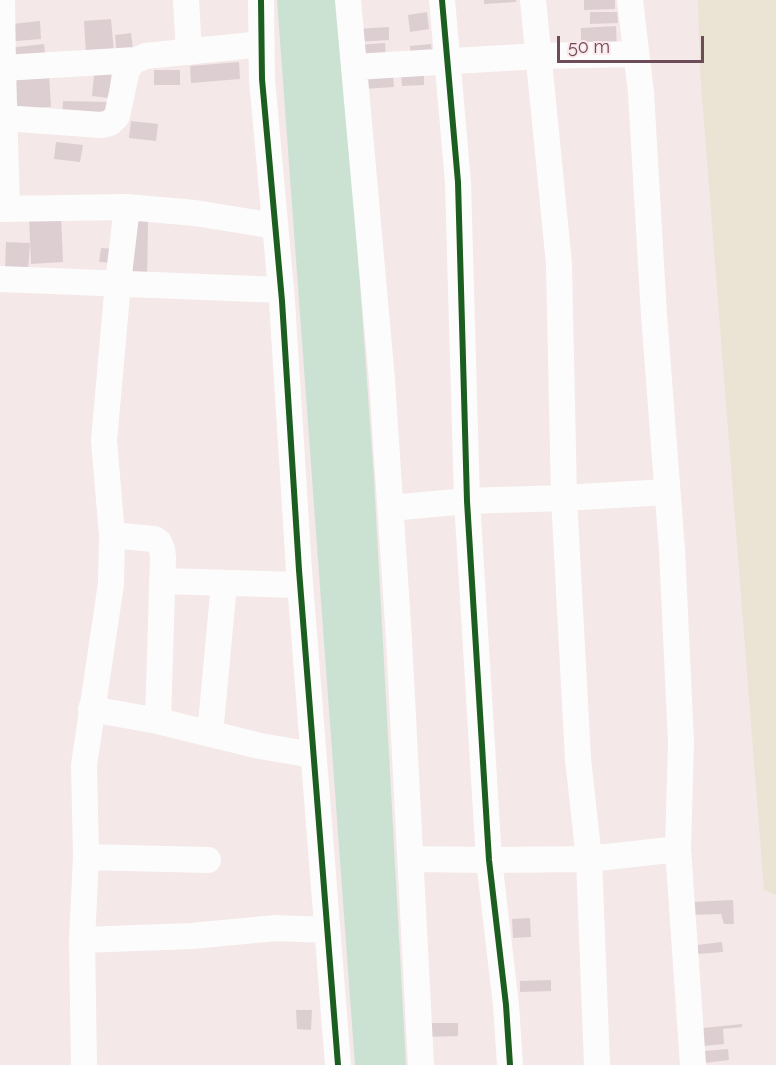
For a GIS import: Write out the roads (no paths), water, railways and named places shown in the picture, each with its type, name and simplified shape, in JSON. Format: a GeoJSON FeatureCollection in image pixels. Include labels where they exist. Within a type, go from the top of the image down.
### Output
{"type":"FeatureCollection","features":[{"type":"Feature","properties":{"kind":"street"},"geometry":{"type":"LineString","coordinates":[[2,0],[4,209],[128,207],[195,213],[275,226]]}},
{"type":"Feature","properties":{"kind":"street"},"geometry":{"type":"LineString","coordinates":[[186,0],[189,52]]}},
{"type":"Feature","properties":{"kind":"street"},"geometry":{"type":"LineString","coordinates":[[261,0],[262,79],[281,290],[300,585],[338,1065]]}},
{"type":"Feature","properties":{"kind":"street"},"geometry":{"type":"LineString","coordinates":[[348,0],[382,380],[391,508],[421,1065]]}},
{"type":"Feature","properties":{"kind":"street"},"geometry":{"type":"LineString","coordinates":[[442,0],[458,182],[467,501],[489,861],[506,1005],[510,1065]]}},
{"type":"Feature","properties":{"kind":"street"},"geometry":{"type":"LineString","coordinates":[[533,0],[559,264],[564,498],[578,759],[589,858],[597,1065]]}},
{"type":"Feature","properties":{"kind":"street"},"geometry":{"type":"LineString","coordinates":[[630,0],[641,93],[654,315],[668,492],[681,742],[678,849],[693,1065]]}},
{"type":"Feature","properties":{"kind":"street"},"geometry":{"type":"LineString","coordinates":[[2,68],[136,60],[146,56],[262,44]]}},
{"type":"Feature","properties":{"kind":"street"},"geometry":{"type":"LineString","coordinates":[[355,67],[538,56],[636,54]]}},
{"type":"Feature","properties":{"kind":"street"},"geometry":{"type":"LineString","coordinates":[[4,118],[101,125],[110,123],[117,116],[129,66],[136,60]]}},
{"type":"Feature","properties":{"kind":"street"},"geometry":{"type":"LineString","coordinates":[[84,1065],[81,940],[86,857],[84,765],[111,584],[112,536],[104,441],[118,283],[128,207]]}},
{"type":"Feature","properties":{"kind":"street"},"geometry":{"type":"LineString","coordinates":[[0,279],[281,290]]}},
{"type":"Feature","properties":{"kind":"street"},"geometry":{"type":"LineString","coordinates":[[391,508],[467,501],[668,492]]}},
{"type":"Feature","properties":{"kind":"street"},"geometry":{"type":"LineString","coordinates":[[112,536],[154,538],[159,542],[163,557],[158,722]]}},
{"type":"Feature","properties":{"kind":"street"},"geometry":{"type":"LineString","coordinates":[[162,581],[300,585]]}},
{"type":"Feature","properties":{"kind":"street"},"geometry":{"type":"LineString","coordinates":[[210,734],[224,584]]}},
{"type":"Feature","properties":{"kind":"street"},"geometry":{"type":"LineString","coordinates":[[91,709],[260,746],[313,755]]}},
{"type":"Feature","properties":{"kind":"street"},"geometry":{"type":"LineString","coordinates":[[411,859],[489,861],[589,858],[678,849]]}},
{"type":"Feature","properties":{"kind":"street"},"geometry":{"type":"LineString","coordinates":[[86,857],[208,860]]}},
{"type":"Feature","properties":{"kind":"street"},"geometry":{"type":"LineString","coordinates":[[81,940],[192,936],[276,928],[327,930]]}}]}
